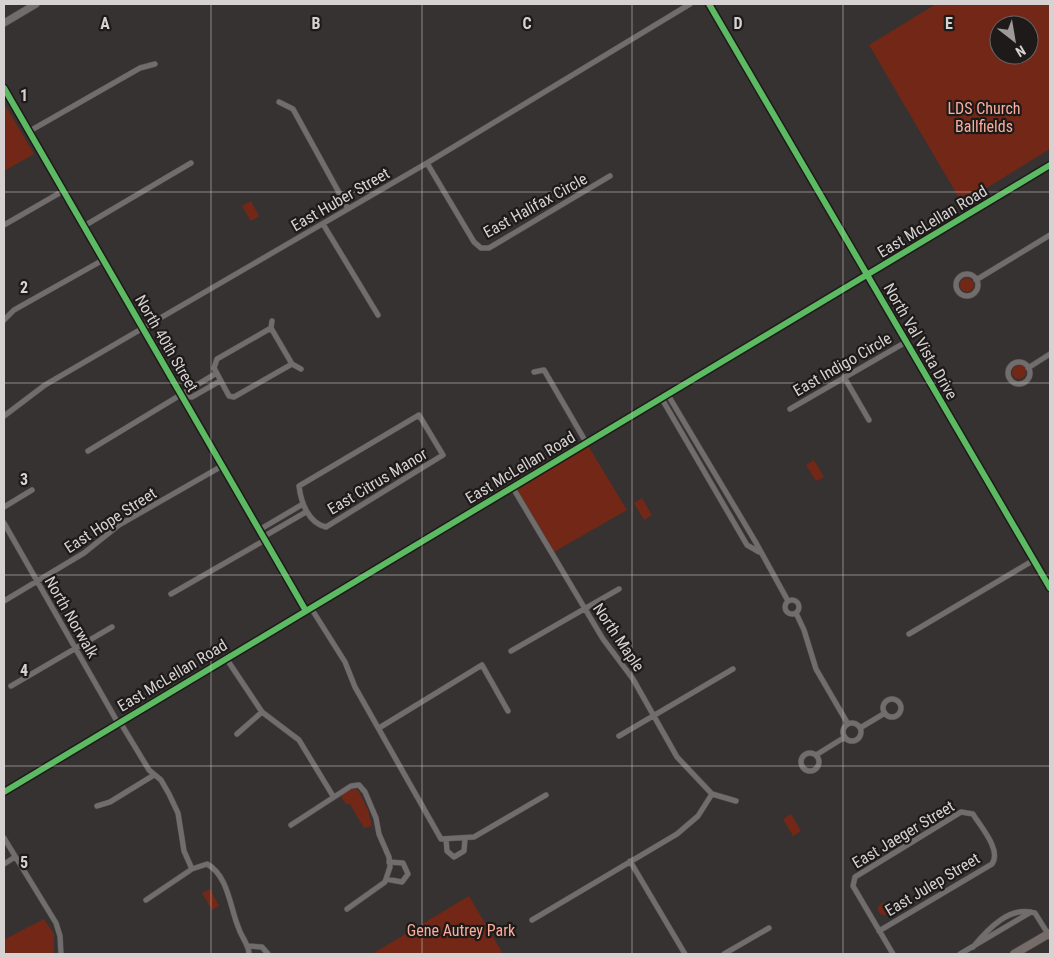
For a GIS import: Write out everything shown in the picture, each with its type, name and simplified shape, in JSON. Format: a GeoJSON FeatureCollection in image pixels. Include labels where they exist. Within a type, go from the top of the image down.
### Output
{"type":"FeatureCollection","features":[{"type":"Feature","properties":{"kind":"main road"},"geometry":{"type":"LineString","coordinates":[[4,23],[36,4]]}},
{"type":"Feature","properties":{"kind":"main road","name":"North Val Vista Drive"},"geometry":{"type":"LineString","coordinates":[[709,4],[1050,588]]}},
{"type":"Feature","properties":{"kind":"main road"},"geometry":{"type":"LineString","coordinates":[[1014,954],[1050,935]]}},
{"type":"Feature","properties":{"kind":"street","name":"East Huber Street"},"geometry":{"type":"LineString","coordinates":[[4,416],[30,394],[142,327],[427,163],[690,4]]}},
{"type":"Feature","properties":{"kind":"street"},"geometry":{"type":"LineString","coordinates":[[28,132],[140,68],[155,64]]}},
{"type":"Feature","properties":{"kind":"street","name":"North 40th Street"},"geometry":{"type":"LineString","coordinates":[[4,88],[264,539],[308,609]]}},
{"type":"Feature","properties":{"kind":"street"},"geometry":{"type":"LineString","coordinates":[[279,102],[293,109],[348,209]]}},
{"type":"Feature","properties":{"kind":"street"},"geometry":{"type":"LineString","coordinates":[[84,226],[191,163]]}},
{"type":"Feature","properties":{"kind":"street","name":"East Halifax Circle"},"geometry":{"type":"LineString","coordinates":[[427,163],[474,242],[480,248],[488,248],[610,176]]}},
{"type":"Feature","properties":{"kind":"street","name":"East McLellan Road"},"geometry":{"type":"LineString","coordinates":[[4,792],[868,276],[1050,165]]}},
{"type":"Feature","properties":{"kind":"street"},"geometry":{"type":"LineString","coordinates":[[4,224],[63,190]]}},
{"type":"Feature","properties":{"kind":"street"},"geometry":{"type":"LineString","coordinates":[[323,224],[378,315]]}},
{"type":"Feature","properties":{"kind":"street"},"geometry":{"type":"LineString","coordinates":[[976,280],[1050,235]]}},
{"type":"Feature","properties":{"kind":"street"},"geometry":{"type":"LineString","coordinates":[[4,320],[14,310],[103,260]]}},
{"type":"Feature","properties":{"kind":"street"},"geometry":{"type":"LineString","coordinates":[[963,275],[970,275],[976,280],[977,290],[972,295],[965,296],[957,290],[957,280],[963,275]]}},
{"type":"Feature","properties":{"kind":"street"},"geometry":{"type":"LineString","coordinates":[[292,364],[238,397],[230,396],[215,374],[214,362],[220,355],[272,325],[292,364],[302,369]]}},
{"type":"Feature","properties":{"kind":"street","name":"East Indigo Circle"},"geometry":{"type":"LineString","coordinates":[[790,408],[906,342]]}},
{"type":"Feature","properties":{"kind":"street"},"geometry":{"type":"LineString","coordinates":[[1028,368],[1050,354]]}},
{"type":"Feature","properties":{"kind":"street"},"geometry":{"type":"LineString","coordinates":[[1023,363],[1028,368],[1028,378],[1023,382],[1016,383],[1008,376],[1009,369],[1013,364],[1023,363]]}},
{"type":"Feature","properties":{"kind":"street"},"geometry":{"type":"LineString","coordinates":[[534,372],[544,370],[587,444]]}},
{"type":"Feature","properties":{"kind":"street"},"geometry":{"type":"LineString","coordinates":[[88,451],[215,374]]}},
{"type":"Feature","properties":{"kind":"street"},"geometry":{"type":"LineString","coordinates":[[844,377],[869,420]]}},
{"type":"Feature","properties":{"kind":"street"},"geometry":{"type":"LineString","coordinates":[[204,380],[208,388]]}},
{"type":"Feature","properties":{"kind":"street"},"geometry":{"type":"LineString","coordinates":[[181,396],[192,397],[220,381]]}},
{"type":"Feature","properties":{"kind":"street"},"geometry":{"type":"LineString","coordinates":[[668,395],[788,601]]}},
{"type":"Feature","properties":{"kind":"street"},"geometry":{"type":"LineString","coordinates":[[662,399],[747,545],[759,552]]}},
{"type":"Feature","properties":{"kind":"street"},"geometry":{"type":"LineString","coordinates":[[672,416],[678,412]]}},
{"type":"Feature","properties":{"kind":"street","name":"East Citrus Manor"},"geometry":{"type":"LineString","coordinates":[[419,415],[443,455],[326,527],[318,525],[306,512],[303,504],[299,486],[419,415]]}},
{"type":"Feature","properties":{"kind":"street"},"geometry":{"type":"LineString","coordinates":[[678,426],[685,422]]}},
{"type":"Feature","properties":{"kind":"street"},"geometry":{"type":"LineString","coordinates":[[690,448],[697,444]]}},
{"type":"Feature","properties":{"kind":"street","name":"East Hope Street"},"geometry":{"type":"LineString","coordinates":[[4,600],[84,554],[119,526],[222,466]]}},
{"type":"Feature","properties":{"kind":"street","name":"North Maple"},"geometry":{"type":"LineString","coordinates":[[513,488],[602,639],[633,679],[677,757],[712,794]]}},
{"type":"Feature","properties":{"kind":"street"},"geometry":{"type":"LineString","coordinates":[[4,507],[32,490]]}},
{"type":"Feature","properties":{"kind":"street","name":"East Citrus Manor"},"geometry":{"type":"LineString","coordinates":[[259,530],[303,504]]}},
{"type":"Feature","properties":{"kind":"street","name":"East Citrus Manor"},"geometry":{"type":"LineString","coordinates":[[171,594],[306,512]]}},
{"type":"Feature","properties":{"kind":"street"},"geometry":{"type":"LineString","coordinates":[[731,519],[739,515]]}},
{"type":"Feature","properties":{"kind":"street","name":"North Norwalk"},"geometry":{"type":"LineString","coordinates":[[4,523],[119,722],[154,775],[161,780],[178,813],[184,851],[192,868]]}},
{"type":"Feature","properties":{"kind":"street"},"geometry":{"type":"LineString","coordinates":[[909,634],[1034,560]]}},
{"type":"Feature","properties":{"kind":"street"},"geometry":{"type":"LineString","coordinates":[[511,651],[618,589]]}},
{"type":"Feature","properties":{"kind":"street"},"geometry":{"type":"LineString","coordinates":[[788,601],[793,600],[798,603],[799,608],[796,613]]}},
{"type":"Feature","properties":{"kind":"street"},"geometry":{"type":"LineString","coordinates":[[788,601],[785,605],[785,611],[790,614],[796,613]]}},
{"type":"Feature","properties":{"kind":"street"},"geometry":{"type":"LineString","coordinates":[[308,609],[345,662],[354,687],[441,839],[466,839],[474,837],[546,795]]}},
{"type":"Feature","properties":{"kind":"street"},"geometry":{"type":"LineString","coordinates":[[796,613],[804,630],[816,669],[848,724]]}},
{"type":"Feature","properties":{"kind":"street"},"geometry":{"type":"LineString","coordinates":[[11,686],[112,627]]}},
{"type":"Feature","properties":{"kind":"street"},"geometry":{"type":"LineString","coordinates":[[226,658],[262,712],[299,740],[333,796]]}},
{"type":"Feature","properties":{"kind":"street"},"geometry":{"type":"LineString","coordinates":[[379,728],[482,665],[508,711]]}},
{"type":"Feature","properties":{"kind":"street"},"geometry":{"type":"LineString","coordinates":[[619,736],[733,669]]}},
{"type":"Feature","properties":{"kind":"street"},"geometry":{"type":"LineString","coordinates":[[237,734],[262,712]]}},
{"type":"Feature","properties":{"kind":"street"},"geometry":{"type":"LineString","coordinates":[[860,728],[885,713]]}},
{"type":"Feature","properties":{"kind":"street"},"geometry":{"type":"LineString","coordinates":[[845,737],[844,728],[848,724],[854,723],[860,728]]}},
{"type":"Feature","properties":{"kind":"street"},"geometry":{"type":"LineString","coordinates":[[845,737],[849,740],[857,739],[860,734],[860,728]]}},
{"type":"Feature","properties":{"kind":"street"},"geometry":{"type":"LineString","coordinates":[[816,755],[845,737]]}},
{"type":"Feature","properties":{"kind":"street"},"geometry":{"type":"LineString","coordinates":[[97,806],[110,802],[154,775]]}},
{"type":"Feature","properties":{"kind":"street"},"geometry":{"type":"LineString","coordinates":[[291,825],[351,786],[359,785],[365,792],[376,818],[379,834],[390,862],[390,873],[386,879],[347,909]]}},
{"type":"Feature","properties":{"kind":"street"},"geometry":{"type":"LineString","coordinates":[[532,920],[678,834],[698,816],[712,794],[736,802]]}},
{"type":"Feature","properties":{"kind":"street","name":"East Jaeger Street"},"geometry":{"type":"LineString","coordinates":[[879,931],[853,886],[853,881],[866,869],[961,812],[967,811],[973,814],[994,850],[995,857]]}},
{"type":"Feature","properties":{"kind":"street"},"geometry":{"type":"LineString","coordinates":[[4,838],[56,923],[60,936],[61,954]]}},
{"type":"Feature","properties":{"kind":"street"},"geometry":{"type":"LineString","coordinates":[[446,839],[447,851],[454,857],[464,851],[466,839]]}},
{"type":"Feature","properties":{"kind":"street"},"geometry":{"type":"LineString","coordinates":[[4,864],[15,857]]}},
{"type":"Feature","properties":{"kind":"street","name":"East Julep Street"},"geometry":{"type":"LineString","coordinates":[[879,931],[992,864],[995,857]]}},
{"type":"Feature","properties":{"kind":"street"},"geometry":{"type":"LineString","coordinates":[[630,861],[684,954]]}},
{"type":"Feature","properties":{"kind":"street"},"geometry":{"type":"LineString","coordinates":[[386,879],[402,882],[408,874],[403,863],[390,862]]}},
{"type":"Feature","properties":{"kind":"street"},"geometry":{"type":"LineString","coordinates":[[146,900],[192,868],[207,864],[214,868],[227,891],[237,925],[250,954]]}},
{"type":"Feature","properties":{"kind":"street"},"geometry":{"type":"LineString","coordinates":[[973,947],[994,925],[1018,911],[1035,913],[1050,935]]}},
{"type":"Feature","properties":{"kind":"street"},"geometry":{"type":"LineString","coordinates":[[960,954],[1031,912]]}},
{"type":"Feature","properties":{"kind":"street"},"geometry":{"type":"LineString","coordinates":[[1008,916],[1013,923]]}},
{"type":"Feature","properties":{"kind":"street"},"geometry":{"type":"LineString","coordinates":[[724,954],[769,928]]}},
{"type":"Feature","properties":{"kind":"street"},"geometry":{"type":"LineString","coordinates":[[879,931],[893,954]]}},
{"type":"Feature","properties":{"kind":"street"},"geometry":{"type":"LineString","coordinates":[[247,946],[262,947],[268,954]]}},
{"type":"Feature","properties":{"kind":"green space","name":"LDS Church Ballfields"},"geometry":{"type":"Polygon","coordinates":[[[936,4],[1050,4],[1050,149],[962,203],[869,45],[936,4]]]}},
{"type":"Feature","properties":{"kind":"green space"},"geometry":{"type":"Polygon","coordinates":[[[4,103],[34,154],[4,171],[4,103]]]}},
{"type":"Feature","properties":{"kind":"green space"},"geometry":{"type":"Polygon","coordinates":[[[251,201],[259,216],[251,221],[242,206],[251,201]]]}},
{"type":"Feature","properties":{"kind":"green space"},"geometry":{"type":"Polygon","coordinates":[[[967,278],[972,280],[974,285],[972,290],[967,292],[962,290],[960,285],[962,280],[967,278]]]}},
{"type":"Feature","properties":{"kind":"green space"},"geometry":{"type":"Polygon","coordinates":[[[1019,365],[1024,367],[1026,372],[1024,377],[1019,379],[1014,377],[1012,372],[1014,367],[1019,365]]]}},
{"type":"Feature","properties":{"kind":"green space"},"geometry":{"type":"Polygon","coordinates":[[[587,444],[627,510],[552,553],[513,488],[587,444]]]}},
{"type":"Feature","properties":{"kind":"green space"},"geometry":{"type":"Polygon","coordinates":[[[814,460],[824,477],[816,481],[806,465],[814,460]]]}},
{"type":"Feature","properties":{"kind":"green space"},"geometry":{"type":"Polygon","coordinates":[[[642,498],[652,515],[644,520],[634,503],[642,498]]]}},
{"type":"Feature","properties":{"kind":"green space"},"geometry":{"type":"Polygon","coordinates":[[[353,789],[358,790],[368,810],[372,826],[364,828],[350,804],[346,804],[340,795],[353,789]]]}},
{"type":"Feature","properties":{"kind":"green space"},"geometry":{"type":"Polygon","coordinates":[[[791,814],[801,831],[793,836],[783,819],[791,814]]]}},
{"type":"Feature","properties":{"kind":"green space"},"geometry":{"type":"Polygon","coordinates":[[[210,889],[219,906],[212,910],[202,893],[210,889]]]}},
{"type":"Feature","properties":{"kind":"green space","name":"Gene Autrey Park"},"geometry":{"type":"Polygon","coordinates":[[[469,896],[503,954],[372,954],[469,896]]]}},
{"type":"Feature","properties":{"kind":"green space"},"geometry":{"type":"Polygon","coordinates":[[[884,903],[890,909],[884,915],[878,909],[884,903]]]}},
{"type":"Feature","properties":{"kind":"green space"},"geometry":{"type":"Polygon","coordinates":[[[44,919],[54,934],[54,954],[4,954],[5,939],[44,919]]]}},
{"type":"Feature","properties":{"kind":"cycle path"},"geometry":{"type":"LineString","coordinates":[[709,4],[1050,588]]}},
{"type":"Feature","properties":{"kind":"cycle path"},"geometry":{"type":"LineString","coordinates":[[4,88],[306,611]]}},
{"type":"Feature","properties":{"kind":"cycle path"},"geometry":{"type":"LineString","coordinates":[[4,792],[1050,165]]}}]}
